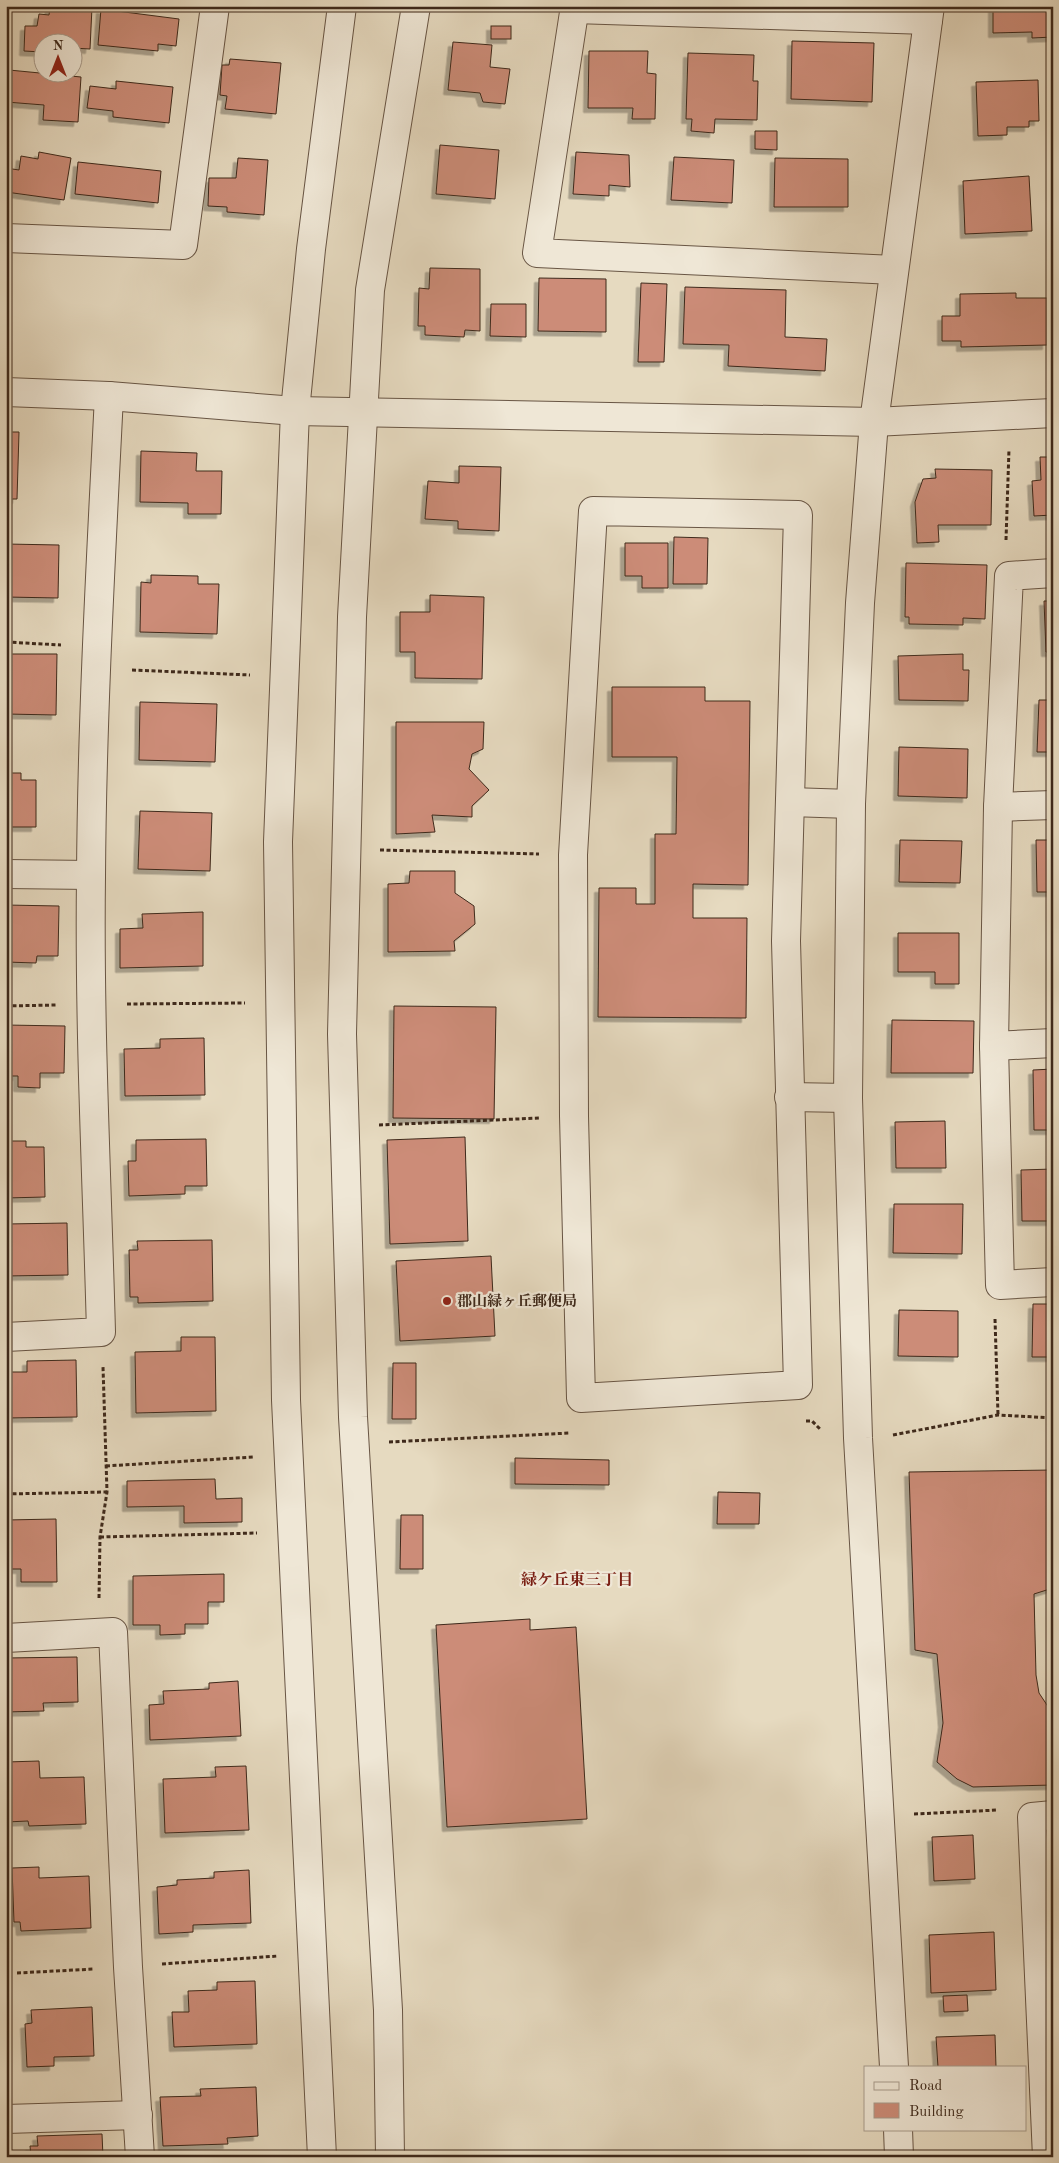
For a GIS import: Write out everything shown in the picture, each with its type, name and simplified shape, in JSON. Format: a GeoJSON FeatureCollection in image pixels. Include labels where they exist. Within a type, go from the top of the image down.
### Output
{"type":"FeatureCollection","features":[{"type":"Feature","properties":{"kind":"street"},"geometry":{"type":"LineString","coordinates":[[6,238],[183,245],[215,6]]}},
{"type":"Feature","properties":{"kind":"street"},"geometry":{"type":"LineString","coordinates":[[322,2157],[286,1390],[278,842],[295,411],[311,249],[342,6]]}},
{"type":"Feature","properties":{"kind":"street"},"geometry":{"type":"LineString","coordinates":[[390,2157],[388,2010],[353,1417],[342,1034],[352,617],[370,290],[416,6]]}},
{"type":"Feature","properties":{"kind":"street"},"geometry":{"type":"LineString","coordinates":[[894,270],[536,252],[574,8],[929,13],[874,422],[860,603],[851,804],[848,1098],[858,1438],[894,2066]]}},
{"type":"Feature","properties":{"kind":"street"},"geometry":{"type":"LineString","coordinates":[[6,392],[109,396],[295,411],[874,422],[1053,414]]}},
{"type":"Feature","properties":{"kind":"street"},"geometry":{"type":"LineString","coordinates":[[6,1337],[101,1332],[92,1004],[91,875],[96,658],[109,396]]}},
{"type":"Feature","properties":{"kind":"street"},"geometry":{"type":"LineString","coordinates":[[594,511],[798,515],[786,941],[798,1385],[581,1398],[574,1116],[573,855],[594,511]]}},
{"type":"Feature","properties":{"kind":"street"},"geometry":{"type":"LineString","coordinates":[[1053,573],[1009,576],[998,807],[994,1046],[1000,1285],[1053,1282]]}},
{"type":"Feature","properties":{"kind":"street"},"geometry":{"type":"LineString","coordinates":[[790,802],[851,804]]}},
{"type":"Feature","properties":{"kind":"street"},"geometry":{"type":"LineString","coordinates":[[998,807],[1053,804]]}},
{"type":"Feature","properties":{"kind":"street"},"geometry":{"type":"LineString","coordinates":[[6,874],[91,875]]}},
{"type":"Feature","properties":{"kind":"street"},"geometry":{"type":"LineString","coordinates":[[994,1046],[1053,1043]]}},
{"type":"Feature","properties":{"kind":"street"},"geometry":{"type":"LineString","coordinates":[[789,1098],[848,1098]]}},
{"type":"Feature","properties":{"kind":"street"},"geometry":{"type":"LineString","coordinates":[[6,1638],[113,1632],[128,1967],[140,2157]]}},
{"type":"Feature","properties":{"kind":"street"},"geometry":{"type":"LineString","coordinates":[[1042,1816],[1048,2046],[1047,2157]]}},
{"type":"Feature","properties":{"kind":"street"},"geometry":{"type":"LineString","coordinates":[[6,2119],[138,2115]]}},
{"type":"Feature","properties":{"kind":"street"},"geometry":{"type":"LineString","coordinates":[[898,2130],[899,2157]]}},
{"type":"Feature","properties":{"kind":"path"},"geometry":{"type":"LineString","coordinates":[[1009,446],[1006,545],[1009,576]]}},
{"type":"Feature","properties":{"kind":"path"},"geometry":{"type":"LineString","coordinates":[[6,642],[96,658],[253,675]]}},
{"type":"Feature","properties":{"kind":"path"},"geometry":{"type":"LineString","coordinates":[[379,850],[573,855]]}},
{"type":"Feature","properties":{"kind":"path"},"geometry":{"type":"LineString","coordinates":[[6,1006],[245,1003]]}},
{"type":"Feature","properties":{"kind":"path"},"geometry":{"type":"LineString","coordinates":[[378,1125],[574,1116]]}},
{"type":"Feature","properties":{"kind":"path"},"geometry":{"type":"LineString","coordinates":[[998,1415],[994,1299],[1000,1285]]}},
{"type":"Feature","properties":{"kind":"path"},"geometry":{"type":"LineString","coordinates":[[101,1332],[107,1492],[100,1537],[99,1600],[113,1632]]}},
{"type":"Feature","properties":{"kind":"path"},"geometry":{"type":"LineString","coordinates":[[888,1436],[998,1415],[1053,1418]]}},
{"type":"Feature","properties":{"kind":"path"},"geometry":{"type":"LineString","coordinates":[[106,1466],[260,1457]]}},
{"type":"Feature","properties":{"kind":"path"},"geometry":{"type":"LineString","coordinates":[[6,1494],[107,1492]]}},
{"type":"Feature","properties":{"kind":"path"},"geometry":{"type":"LineString","coordinates":[[100,1537],[264,1533]]}},
{"type":"Feature","properties":{"kind":"path"},"geometry":{"type":"LineString","coordinates":[[909,1814],[1009,1810],[1042,1816]]}},
{"type":"Feature","properties":{"kind":"building"},"geometry":{"type":"Polygon","coordinates":[[[50,6],[92,7],[90,49],[82,49],[82,32],[32,32],[32,51],[24,51],[25,26],[37,26],[39,14],[49,15],[50,6]]]}},
{"type":"Feature","properties":{"kind":"building"},"geometry":{"type":"Polygon","coordinates":[[[993,6],[1053,6],[1053,37],[1032,38],[1032,32],[993,33],[993,6]]]}},
{"type":"Feature","properties":{"kind":"building"},"geometry":{"type":"Polygon","coordinates":[[[101,9],[179,19],[176,46],[158,44],[158,51],[98,45],[101,9]]]}},
{"type":"Feature","properties":{"kind":"building"},"geometry":{"type":"Polygon","coordinates":[[[491,26],[511,26],[511,39],[491,39],[491,26]]]}},
{"type":"Feature","properties":{"kind":"building"},"geometry":{"type":"Polygon","coordinates":[[[792,41],[874,43],[872,102],[791,99],[792,41]]]}},
{"type":"Feature","properties":{"kind":"building"},"geometry":{"type":"Polygon","coordinates":[[[453,42],[492,45],[490,67],[510,69],[505,104],[483,102],[480,93],[448,90],[453,42]]]}},
{"type":"Feature","properties":{"kind":"building"},"geometry":{"type":"Polygon","coordinates":[[[589,51],[648,51],[647,73],[656,74],[655,119],[632,119],[633,108],[588,108],[589,51]]]}},
{"type":"Feature","properties":{"kind":"building"},"geometry":{"type":"Polygon","coordinates":[[[688,53],[754,55],[753,81],[758,81],[757,120],[715,119],[714,133],[691,131],[692,119],[686,119],[688,53]]]}},
{"type":"Feature","properties":{"kind":"building"},"geometry":{"type":"Polygon","coordinates":[[[230,59],[281,63],[276,114],[225,109],[227,96],[220,95],[222,65],[229,65],[230,59]]]}},
{"type":"Feature","properties":{"kind":"building"},"geometry":{"type":"Polygon","coordinates":[[[9,70],[32,72],[32,82],[81,82],[78,122],[43,120],[44,105],[6,102],[9,70]]]}},
{"type":"Feature","properties":{"kind":"building"},"geometry":{"type":"Polygon","coordinates":[[[1038,80],[1039,121],[1029,121],[1029,127],[1007,127],[1007,135],[978,136],[976,82],[1038,80]]]}},
{"type":"Feature","properties":{"kind":"building"},"geometry":{"type":"Polygon","coordinates":[[[116,81],[173,87],[169,123],[113,117],[113,111],[87,108],[90,86],[116,89],[116,81]]]}},
{"type":"Feature","properties":{"kind":"building"},"geometry":{"type":"Polygon","coordinates":[[[755,131],[777,131],[777,150],[755,149],[755,131]]]}},
{"type":"Feature","properties":{"kind":"building"},"geometry":{"type":"Polygon","coordinates":[[[440,145],[499,150],[495,199],[436,194],[440,145]]]}},
{"type":"Feature","properties":{"kind":"building"},"geometry":{"type":"Polygon","coordinates":[[[39,152],[71,158],[64,200],[6,192],[6,168],[19,170],[21,156],[38,159],[39,152]]]}},
{"type":"Feature","properties":{"kind":"building"},"geometry":{"type":"Polygon","coordinates":[[[576,152],[629,155],[630,187],[609,185],[609,196],[573,194],[576,152]]]}},
{"type":"Feature","properties":{"kind":"building"},"geometry":{"type":"Polygon","coordinates":[[[674,157],[734,160],[732,203],[671,200],[674,157]]]}},
{"type":"Feature","properties":{"kind":"building"},"geometry":{"type":"Polygon","coordinates":[[[238,158],[268,160],[264,215],[227,212],[227,207],[208,206],[209,178],[236,178],[238,158]]]}},
{"type":"Feature","properties":{"kind":"building"},"geometry":{"type":"Polygon","coordinates":[[[775,158],[848,159],[848,207],[774,207],[775,158]]]}},
{"type":"Feature","properties":{"kind":"building"},"geometry":{"type":"Polygon","coordinates":[[[78,162],[161,171],[158,203],[75,194],[78,162]]]}},
{"type":"Feature","properties":{"kind":"building"},"geometry":{"type":"Polygon","coordinates":[[[1029,176],[1032,231],[965,234],[963,181],[1029,176]]]}},
{"type":"Feature","properties":{"kind":"building"},"geometry":{"type":"Polygon","coordinates":[[[430,268],[480,269],[480,331],[465,330],[464,337],[425,335],[425,326],[418,326],[419,288],[429,289],[430,268]]]}},
{"type":"Feature","properties":{"kind":"building"},"geometry":{"type":"Polygon","coordinates":[[[539,278],[606,279],[606,332],[538,331],[539,278]]]}},
{"type":"Feature","properties":{"kind":"building"},"geometry":{"type":"Polygon","coordinates":[[[641,283],[667,284],[664,362],[638,362],[641,283]]]}},
{"type":"Feature","properties":{"kind":"building"},"geometry":{"type":"Polygon","coordinates":[[[685,287],[786,290],[785,337],[827,339],[825,371],[728,366],[729,345],[683,344],[685,287]]]}},
{"type":"Feature","properties":{"kind":"building"},"geometry":{"type":"Polygon","coordinates":[[[1016,293],[1016,298],[1047,298],[1047,345],[961,347],[961,341],[942,341],[942,316],[960,316],[960,294],[1016,293]]]}},
{"type":"Feature","properties":{"kind":"building"},"geometry":{"type":"Polygon","coordinates":[[[491,304],[526,304],[526,337],[490,336],[491,304]]]}},
{"type":"Feature","properties":{"kind":"building"},"geometry":{"type":"Polygon","coordinates":[[[6,432],[19,432],[17,499],[6,499],[6,432]]]}},
{"type":"Feature","properties":{"kind":"building"},"geometry":{"type":"Polygon","coordinates":[[[141,451],[197,453],[196,471],[222,471],[221,514],[188,514],[188,503],[140,502],[141,451]]]}},
{"type":"Feature","properties":{"kind":"building"},"geometry":{"type":"Polygon","coordinates":[[[1040,457],[1053,457],[1053,515],[1034,516],[1032,481],[1041,480],[1040,457]]]}},
{"type":"Feature","properties":{"kind":"building"},"geometry":{"type":"Polygon","coordinates":[[[459,466],[501,467],[499,531],[458,529],[458,521],[425,519],[428,481],[459,483],[459,466]]]}},
{"type":"Feature","properties":{"kind":"building"},"geometry":{"type":"Polygon","coordinates":[[[935,469],[992,470],[991,525],[938,525],[939,542],[917,543],[915,502],[923,479],[936,478],[935,469]]]}},
{"type":"Feature","properties":{"kind":"building"},"geometry":{"type":"Polygon","coordinates":[[[674,537],[708,538],[707,584],[673,584],[674,537]]]}},
{"type":"Feature","properties":{"kind":"building"},"geometry":{"type":"Polygon","coordinates":[[[625,543],[668,543],[668,588],[642,588],[642,576],[625,576],[625,543]]]}},
{"type":"Feature","properties":{"kind":"building"},"geometry":{"type":"Polygon","coordinates":[[[6,544],[59,545],[58,598],[6,597],[6,544]]]}},
{"type":"Feature","properties":{"kind":"building"},"geometry":{"type":"Polygon","coordinates":[[[906,563],[987,565],[985,619],[963,618],[963,625],[909,624],[909,617],[905,617],[906,563]]]}},
{"type":"Feature","properties":{"kind":"building"},"geometry":{"type":"Polygon","coordinates":[[[151,575],[198,576],[198,584],[219,584],[217,634],[140,632],[141,582],[151,583],[151,575]]]}},
{"type":"Feature","properties":{"kind":"building"},"geometry":{"type":"Polygon","coordinates":[[[430,595],[484,597],[482,679],[415,678],[415,652],[400,652],[400,612],[430,612],[430,595]]]}},
{"type":"Feature","properties":{"kind":"building"},"geometry":{"type":"Polygon","coordinates":[[[1044,601],[1053,601],[1053,652],[1046,652],[1044,601]]]}},
{"type":"Feature","properties":{"kind":"building"},"geometry":{"type":"Polygon","coordinates":[[[6,654],[57,654],[56,715],[6,714],[6,654]]]}},
{"type":"Feature","properties":{"kind":"building"},"geometry":{"type":"Polygon","coordinates":[[[963,654],[963,670],[969,670],[968,701],[899,700],[898,656],[963,654]]]}},
{"type":"Feature","properties":{"kind":"building"},"geometry":{"type":"Polygon","coordinates":[[[612,687],[705,687],[705,701],[750,701],[748,885],[693,884],[693,918],[747,918],[746,1018],[598,1017],[599,888],[636,888],[636,904],[655,904],[655,834],[676,834],[677,757],[612,757],[612,687]]]}},
{"type":"Feature","properties":{"kind":"building"},"geometry":{"type":"Polygon","coordinates":[[[1039,700],[1053,700],[1053,752],[1037,752],[1039,700]]]}},
{"type":"Feature","properties":{"kind":"building"},"geometry":{"type":"Polygon","coordinates":[[[140,702],[217,704],[215,762],[139,760],[140,702]]]}},
{"type":"Feature","properties":{"kind":"building"},"geometry":{"type":"Polygon","coordinates":[[[396,722],[484,722],[483,749],[472,754],[469,769],[489,790],[472,806],[472,817],[432,815],[435,832],[396,834],[396,722]]]}},
{"type":"Feature","properties":{"kind":"building"},"geometry":{"type":"Polygon","coordinates":[[[899,747],[968,749],[967,798],[898,796],[899,747]]]}},
{"type":"Feature","properties":{"kind":"building"},"geometry":{"type":"Polygon","coordinates":[[[6,773],[21,773],[21,780],[36,780],[36,827],[6,827],[6,773]]]}},
{"type":"Feature","properties":{"kind":"building"},"geometry":{"type":"Polygon","coordinates":[[[140,811],[212,813],[210,871],[138,869],[140,811]]]}},
{"type":"Feature","properties":{"kind":"building"},"geometry":{"type":"Polygon","coordinates":[[[900,840],[962,841],[960,883],[899,882],[900,840]]]}},
{"type":"Feature","properties":{"kind":"building"},"geometry":{"type":"Polygon","coordinates":[[[1036,840],[1053,840],[1053,892],[1037,892],[1036,840]]]}},
{"type":"Feature","properties":{"kind":"building"},"geometry":{"type":"Polygon","coordinates":[[[410,871],[455,871],[455,893],[474,906],[475,924],[454,941],[455,951],[388,952],[388,884],[409,883],[410,871]]]}},
{"type":"Feature","properties":{"kind":"building"},"geometry":{"type":"Polygon","coordinates":[[[6,905],[59,906],[58,956],[37,956],[36,963],[6,962],[6,905]]]}},
{"type":"Feature","properties":{"kind":"building"},"geometry":{"type":"Polygon","coordinates":[[[203,912],[203,966],[120,968],[120,929],[143,928],[142,914],[203,912]]]}},
{"type":"Feature","properties":{"kind":"building"},"geometry":{"type":"Polygon","coordinates":[[[898,933],[959,933],[959,984],[935,984],[935,972],[898,972],[898,933]]]}},
{"type":"Feature","properties":{"kind":"building"},"geometry":{"type":"Polygon","coordinates":[[[394,1006],[496,1007],[494,1119],[393,1118],[394,1006]]]}},
{"type":"Feature","properties":{"kind":"building"},"geometry":{"type":"Polygon","coordinates":[[[892,1020],[974,1021],[973,1073],[891,1073],[892,1020]]]}},
{"type":"Feature","properties":{"kind":"building"},"geometry":{"type":"Polygon","coordinates":[[[6,1025],[65,1026],[64,1073],[40,1073],[40,1088],[18,1087],[18,1076],[6,1076],[6,1025]]]}},
{"type":"Feature","properties":{"kind":"building"},"geometry":{"type":"Polygon","coordinates":[[[204,1038],[205,1095],[125,1096],[124,1049],[160,1048],[160,1039],[204,1038]]]}},
{"type":"Feature","properties":{"kind":"building"},"geometry":{"type":"Polygon","coordinates":[[[1053,1069],[1053,1130],[1034,1130],[1033,1070],[1053,1069]]]}},
{"type":"Feature","properties":{"kind":"building"},"geometry":{"type":"Polygon","coordinates":[[[945,1121],[946,1168],[896,1168],[895,1122],[945,1121]]]}},
{"type":"Feature","properties":{"kind":"building"},"geometry":{"type":"Polygon","coordinates":[[[465,1137],[468,1241],[390,1244],[387,1140],[465,1137]]]}},
{"type":"Feature","properties":{"kind":"building"},"geometry":{"type":"Polygon","coordinates":[[[206,1139],[207,1186],[185,1186],[185,1194],[129,1196],[128,1161],[136,1161],[136,1140],[206,1139]]]}},
{"type":"Feature","properties":{"kind":"building"},"geometry":{"type":"Polygon","coordinates":[[[6,1141],[26,1141],[26,1147],[44,1147],[45,1197],[6,1198],[6,1141]]]}},
{"type":"Feature","properties":{"kind":"building"},"geometry":{"type":"Polygon","coordinates":[[[1053,1169],[1053,1221],[1022,1221],[1021,1170],[1053,1169]]]}},
{"type":"Feature","properties":{"kind":"building"},"geometry":{"type":"Polygon","coordinates":[[[894,1204],[963,1204],[962,1254],[893,1253],[894,1204]]]}},
{"type":"Feature","properties":{"kind":"building"},"geometry":{"type":"Polygon","coordinates":[[[67,1223],[68,1275],[6,1276],[6,1224],[67,1223]]]}},
{"type":"Feature","properties":{"kind":"building"},"geometry":{"type":"Polygon","coordinates":[[[212,1240],[213,1301],[138,1303],[138,1297],[130,1297],[129,1250],[138,1250],[137,1241],[212,1240]]]}},
{"type":"Feature","properties":{"kind":"building"},"geometry":{"type":"Polygon","coordinates":[[[491,1256],[495,1336],[400,1341],[396,1261],[491,1256]]]}},
{"type":"Feature","properties":{"kind":"building"},"geometry":{"type":"Polygon","coordinates":[[[1033,1304],[1053,1304],[1053,1357],[1032,1357],[1033,1304]]]}},
{"type":"Feature","properties":{"kind":"building"},"geometry":{"type":"Polygon","coordinates":[[[899,1310],[958,1311],[958,1357],[898,1356],[899,1310]]]}},
{"type":"Feature","properties":{"kind":"building"},"geometry":{"type":"Polygon","coordinates":[[[181,1337],[215,1337],[216,1411],[136,1413],[135,1352],[181,1351],[181,1337]]]}},
{"type":"Feature","properties":{"kind":"building"},"geometry":{"type":"Polygon","coordinates":[[[76,1360],[77,1417],[6,1418],[6,1372],[27,1372],[27,1361],[76,1360]]]}},
{"type":"Feature","properties":{"kind":"building"},"geometry":{"type":"Polygon","coordinates":[[[393,1363],[416,1363],[416,1419],[392,1419],[393,1363]]]}},
{"type":"Feature","properties":{"kind":"building"},"geometry":{"type":"Polygon","coordinates":[[[515,1458],[609,1460],[609,1485],[515,1484],[515,1458]]]}},
{"type":"Feature","properties":{"kind":"building"},"geometry":{"type":"Polygon","coordinates":[[[1053,1470],[1053,1588],[1034,1594],[1036,1675],[1039,1693],[1053,1714],[1053,1785],[973,1787],[957,1779],[937,1762],[943,1723],[937,1654],[915,1650],[909,1472],[1053,1470]]]}},
{"type":"Feature","properties":{"kind":"building"},"geometry":{"type":"Polygon","coordinates":[[[215,1479],[216,1499],[242,1498],[242,1522],[184,1523],[184,1506],[127,1507],[127,1481],[215,1479]]]}},
{"type":"Feature","properties":{"kind":"building"},"geometry":{"type":"Polygon","coordinates":[[[718,1492],[760,1493],[759,1524],[717,1524],[718,1492]]]}},
{"type":"Feature","properties":{"kind":"building"},"geometry":{"type":"Polygon","coordinates":[[[401,1515],[423,1515],[423,1569],[400,1569],[401,1515]]]}},
{"type":"Feature","properties":{"kind":"building"},"geometry":{"type":"Polygon","coordinates":[[[56,1519],[57,1582],[21,1582],[21,1569],[6,1569],[6,1520],[56,1519]]]}},
{"type":"Feature","properties":{"kind":"building"},"geometry":{"type":"Polygon","coordinates":[[[224,1574],[224,1602],[208,1602],[208,1624],[185,1624],[185,1634],[160,1635],[160,1625],[133,1625],[133,1576],[224,1574]]]}},
{"type":"Feature","properties":{"kind":"building"},"geometry":{"type":"Polygon","coordinates":[[[530,1619],[530,1630],[576,1627],[587,1819],[447,1827],[436,1625],[530,1619]]]}},
{"type":"Feature","properties":{"kind":"building"},"geometry":{"type":"Polygon","coordinates":[[[77,1657],[78,1702],[43,1703],[44,1711],[6,1712],[6,1658],[77,1657]]]}},
{"type":"Feature","properties":{"kind":"building"},"geometry":{"type":"Polygon","coordinates":[[[238,1681],[241,1736],[150,1740],[149,1705],[164,1704],[163,1691],[209,1689],[209,1683],[238,1681]]]}},
{"type":"Feature","properties":{"kind":"building"},"geometry":{"type":"Polygon","coordinates":[[[39,1761],[40,1778],[84,1777],[86,1824],[29,1826],[28,1821],[6,1822],[6,1762],[39,1761]]]}},
{"type":"Feature","properties":{"kind":"building"},"geometry":{"type":"Polygon","coordinates":[[[246,1766],[249,1830],[165,1833],[163,1779],[216,1777],[215,1767],[246,1766]]]}},
{"type":"Feature","properties":{"kind":"building"},"geometry":{"type":"Polygon","coordinates":[[[973,1835],[975,1879],[934,1881],[932,1837],[973,1835]]]}},
{"type":"Feature","properties":{"kind":"building"},"geometry":{"type":"Polygon","coordinates":[[[39,1867],[39,1878],[89,1876],[91,1928],[21,1931],[20,1922],[14,1922],[12,1868],[39,1867]]]}},
{"type":"Feature","properties":{"kind":"building"},"geometry":{"type":"Polygon","coordinates":[[[249,1870],[251,1923],[193,1925],[193,1932],[159,1934],[157,1887],[177,1885],[177,1880],[214,1878],[214,1872],[249,1870]]]}},
{"type":"Feature","properties":{"kind":"building"},"geometry":{"type":"Polygon","coordinates":[[[994,1932],[996,1990],[931,1993],[929,1935],[994,1932]]]}},
{"type":"Feature","properties":{"kind":"building"},"geometry":{"type":"Polygon","coordinates":[[[255,1981],[257,2044],[174,2047],[172,2012],[189,2012],[188,1991],[217,1990],[217,1982],[255,1981]]]}},
{"type":"Feature","properties":{"kind":"building"},"geometry":{"type":"Polygon","coordinates":[[[967,1995],[968,2011],[944,2012],[943,1996],[967,1995]]]}},
{"type":"Feature","properties":{"kind":"building"},"geometry":{"type":"Polygon","coordinates":[[[92,2007],[94,2056],[54,2057],[54,2066],[27,2067],[25,2024],[32,2023],[31,2010],[92,2007]]]}},
{"type":"Feature","properties":{"kind":"building"},"geometry":{"type":"Polygon","coordinates":[[[995,2035],[996,2066],[938,2066],[936,2037],[995,2035]]]}},
{"type":"Feature","properties":{"kind":"building"},"geometry":{"type":"Polygon","coordinates":[[[256,2087],[258,2136],[227,2138],[228,2144],[163,2146],[160,2097],[201,2096],[200,2089],[256,2087]]]}},
{"type":"Feature","properties":{"kind":"building"},"geometry":{"type":"Polygon","coordinates":[[[102,2134],[103,2157],[31,2157],[30,2146],[38,2146],[37,2136],[102,2134]]]}},
{"type":"Feature","properties":{"kind":"place","name":"郡山緑ヶ丘郵便局"},"geometry":{"type":"Point","coordinates":[447,1301]}},
{"type":"Feature","properties":{"kind":"district","name":"緑ケ丘東三丁目"},"geometry":{"type":"Point","coordinates":[577,1579]}}]}
